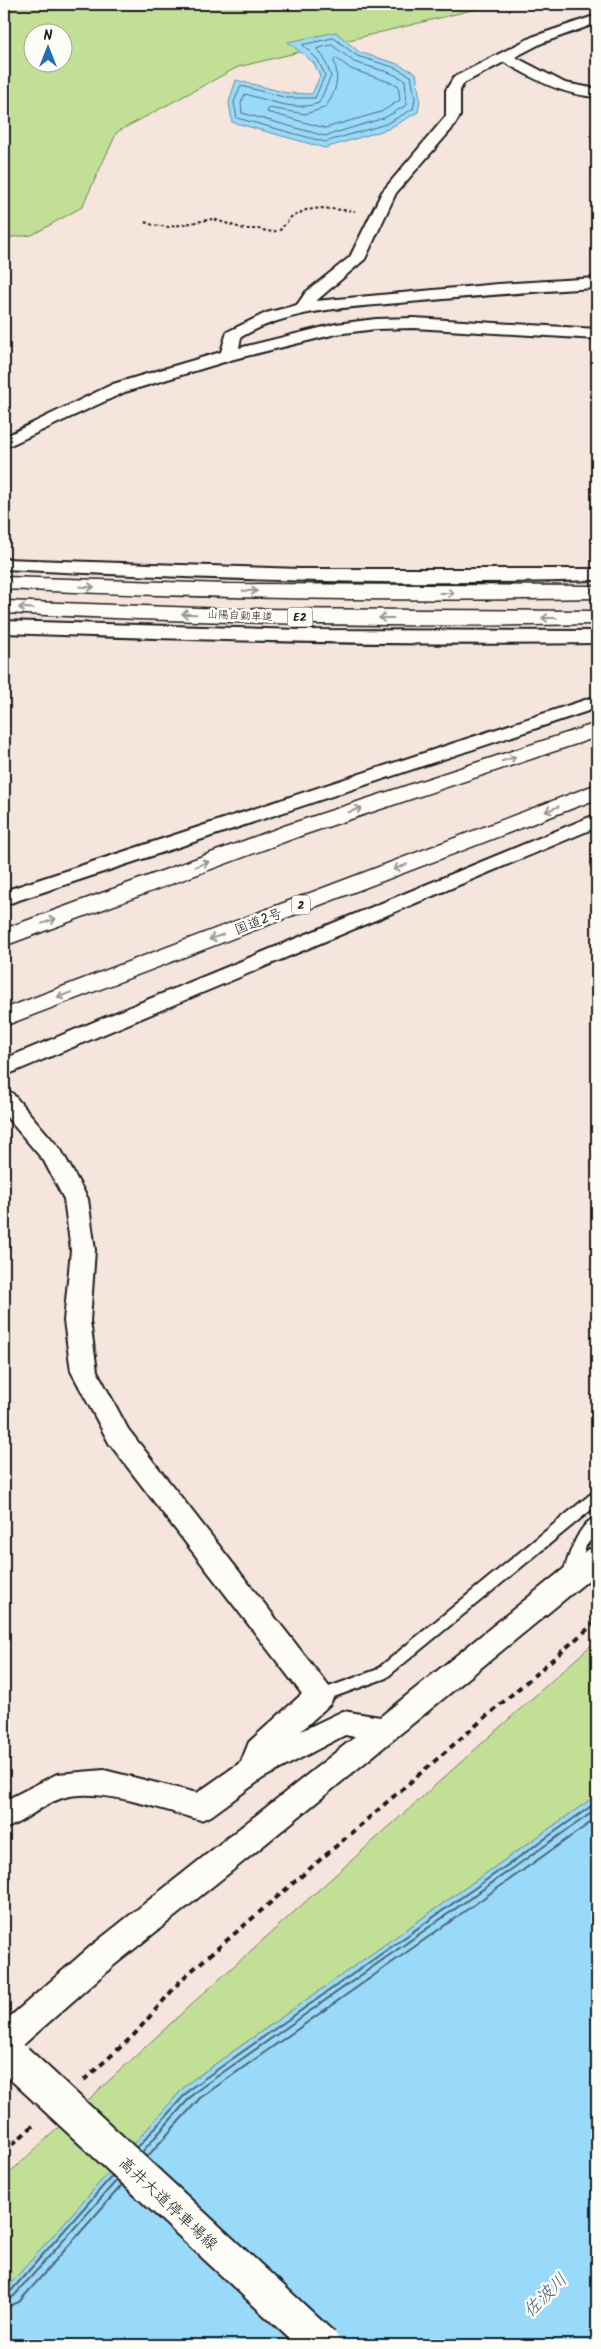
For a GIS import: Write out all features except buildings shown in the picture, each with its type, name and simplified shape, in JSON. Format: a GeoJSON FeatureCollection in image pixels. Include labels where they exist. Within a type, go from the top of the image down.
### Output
{"type":"FeatureCollection","features":[{"type":"Feature","properties":{"kind":"main road","name":"山陽自動車道"},"geometry":{"type":"LineString","coordinates":[[4,583],[84,587],[349,593],[597,592]]}},
{"type":"Feature","properties":{"kind":"main road","name":"山陽自動車道"},"geometry":{"type":"LineString","coordinates":[[4,607],[348,618],[597,618]]}},
{"type":"Feature","properties":{"kind":"main road"},"geometry":{"type":"LineString","coordinates":[[4,938],[295,830],[597,730]]}},
{"type":"Feature","properties":{"kind":"main road","name":"国道2号"},"geometry":{"type":"LineString","coordinates":[[4,1018],[597,791]]}},
{"type":"Feature","properties":{"kind":"main road","name":"高井大道停車場線"},"geometry":{"type":"LineString","coordinates":[[10,2051],[322,2345]]}},
{"type":"Feature","properties":{"kind":"street"},"geometry":{"type":"LineString","coordinates":[[303,308],[312,295],[357,259],[377,213],[389,192],[454,116],[453,90],[460,80],[537,40],[597,19]]}},
{"type":"Feature","properties":{"kind":"street"},"geometry":{"type":"LineString","coordinates":[[503,56],[548,81],[573,91],[595,93],[597,108]]}},
{"type":"Feature","properties":{"kind":"street"},"geometry":{"type":"LineString","coordinates":[[229,355],[233,335],[249,324],[303,308],[517,285],[597,283]]}},
{"type":"Feature","properties":{"kind":"street"},"geometry":{"type":"LineString","coordinates":[[4,443],[119,388],[229,355],[336,329],[376,324],[414,323],[597,334]]}},
{"type":"Feature","properties":{"kind":"street"},"geometry":{"type":"LineString","coordinates":[[4,564],[108,569],[309,574],[597,575]]}},
{"type":"Feature","properties":{"kind":"street"},"geometry":{"type":"LineString","coordinates":[[4,627],[129,632],[414,638],[597,636]]}},
{"type":"Feature","properties":{"kind":"street"},"geometry":{"type":"LineString","coordinates":[[4,898],[597,702]]}},
{"type":"Feature","properties":{"kind":"street"},"geometry":{"type":"LineString","coordinates":[[4,1068],[597,820]]}},
{"type":"Feature","properties":{"kind":"street"},"geometry":{"type":"LineString","coordinates":[[4,1099],[53,1156],[76,1199],[83,1250],[77,1322],[84,1371],[118,1436],[320,1696],[259,1751],[253,1769]]}},
{"type":"Feature","properties":{"kind":"street"},"geometry":{"type":"LineString","coordinates":[[10,2051],[102,1956],[386,1730],[597,1558]]}},
{"type":"Feature","properties":{"kind":"street"},"geometry":{"type":"LineString","coordinates":[[4,1816],[58,1786],[104,1782],[201,1807],[253,1769],[343,1723],[386,1730]]}},
{"type":"Feature","properties":{"kind":"lane"},"geometry":{"type":"LineString","coordinates":[[320,1696],[381,1674],[597,1497]]}},
{"type":"Feature","properties":{"kind":"lane"},"geometry":{"type":"LineString","coordinates":[[566,1584],[580,1544],[597,1522]]}},
{"type":"Feature","properties":{"kind":"path"},"geometry":{"type":"LineString","coordinates":[[145,222],[161,228],[215,220],[245,229],[260,229],[270,232],[281,229],[290,218],[297,214],[314,209],[377,213]]}},
{"type":"Feature","properties":{"kind":"path"},"geometry":{"type":"LineString","coordinates":[[82,2082],[133,2036],[182,1980],[597,1621]]}},
{"type":"Feature","properties":{"kind":"path"},"geometry":{"type":"LineString","coordinates":[[4,2152],[38,2121]]}},
{"type":"Feature","properties":{"kind":"green space"},"geometry":{"type":"Polygon","coordinates":[[[4,4],[497,4],[238,67],[117,132],[82,207],[32,235],[4,238],[4,4]]]}},
{"type":"Feature","properties":{"kind":"green space"},"geometry":{"type":"Polygon","coordinates":[[[597,1640],[597,1795],[187,2084],[4,2291],[4,2178],[196,2000],[597,1640]]]}},
{"type":"Feature","properties":{"kind":"water"},"geometry":{"type":"Polygon","coordinates":[[[336,32],[359,52],[395,63],[416,73],[420,99],[418,112],[388,129],[325,148],[232,122],[229,102],[236,80],[287,93],[312,94],[320,76],[314,63],[288,42],[336,32]]]}},
{"type":"Feature","properties":{"kind":"water","name":"佐波川"},"geometry":{"type":"Polygon","coordinates":[[[597,1795],[597,2345],[4,2345],[4,2291],[187,2084],[597,1795]]]}}]}
